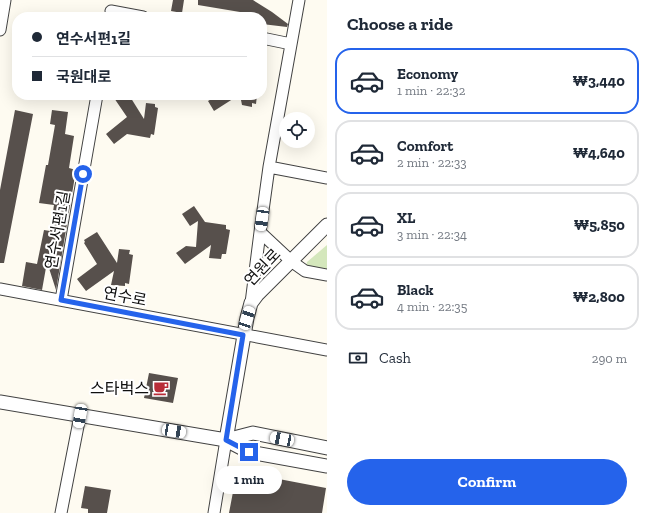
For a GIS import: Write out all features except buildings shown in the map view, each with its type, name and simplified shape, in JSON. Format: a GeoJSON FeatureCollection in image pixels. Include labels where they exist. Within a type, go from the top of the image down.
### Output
{"type":"FeatureCollection","features":[{"type":"Feature","properties":{"kind":"street"},"geometry":{"type":"LineString","coordinates":[[0,30],[5,0]]}},
{"type":"Feature","properties":{"kind":"street"},"geometry":{"type":"LineString","coordinates":[[251,303],[269,167],[299,0]]}},
{"type":"Feature","properties":{"kind":"street"},"geometry":{"type":"LineString","coordinates":[[111,9],[123,12]]}},
{"type":"Feature","properties":{"kind":"street"},"geometry":{"type":"LineString","coordinates":[[267,39],[291,44]]}},
{"type":"Feature","properties":{"kind":"street","name":"연수서편1길"},"geometry":{"type":"LineString","coordinates":[[61,300],[96,100]]}},
{"type":"Feature","properties":{"kind":"street"},"geometry":{"type":"LineString","coordinates":[[269,167],[327,178]]}},
{"type":"Feature","properties":{"kind":"street","name":"연원로"},"geometry":{"type":"LineString","coordinates":[[226,440],[243,335],[251,303],[257,295],[327,225]]}},
{"type":"Feature","properties":{"kind":"street"},"geometry":{"type":"LineString","coordinates":[[260,232],[291,261],[305,271],[327,275]]}},
{"type":"Feature","properties":{"kind":"street","name":"연수로"},"geometry":{"type":"LineString","coordinates":[[0,289],[327,350]]}},
{"type":"Feature","properties":{"kind":"street"},"geometry":{"type":"LineString","coordinates":[[0,402],[226,440],[249,452],[327,466]]}},
{"type":"Feature","properties":{"kind":"street"},"geometry":{"type":"LineString","coordinates":[[61,513],[80,416]]}},
{"type":"Feature","properties":{"kind":"street"},"geometry":{"type":"LineString","coordinates":[[226,440],[253,433],[327,448]]}},
{"type":"Feature","properties":{"kind":"street"},"geometry":{"type":"LineString","coordinates":[[214,513],[226,440]]}},
{"type":"Feature","properties":{"kind":"green space"},"geometry":{"type":"Polygon","coordinates":[[[327,245],[327,270],[306,266],[307,262],[327,245]]]}},
{"type":"Feature","properties":{"kind":"place","name":"스타벅스"},"geometry":{"type":"Point","coordinates":[161,388]}},
{"type":"Feature","properties":{"kind":"route"},"geometry":{"type":"LineString","coordinates":[[83,174],[61,300],[243,335],[226,440],[249,452]]}}]}
